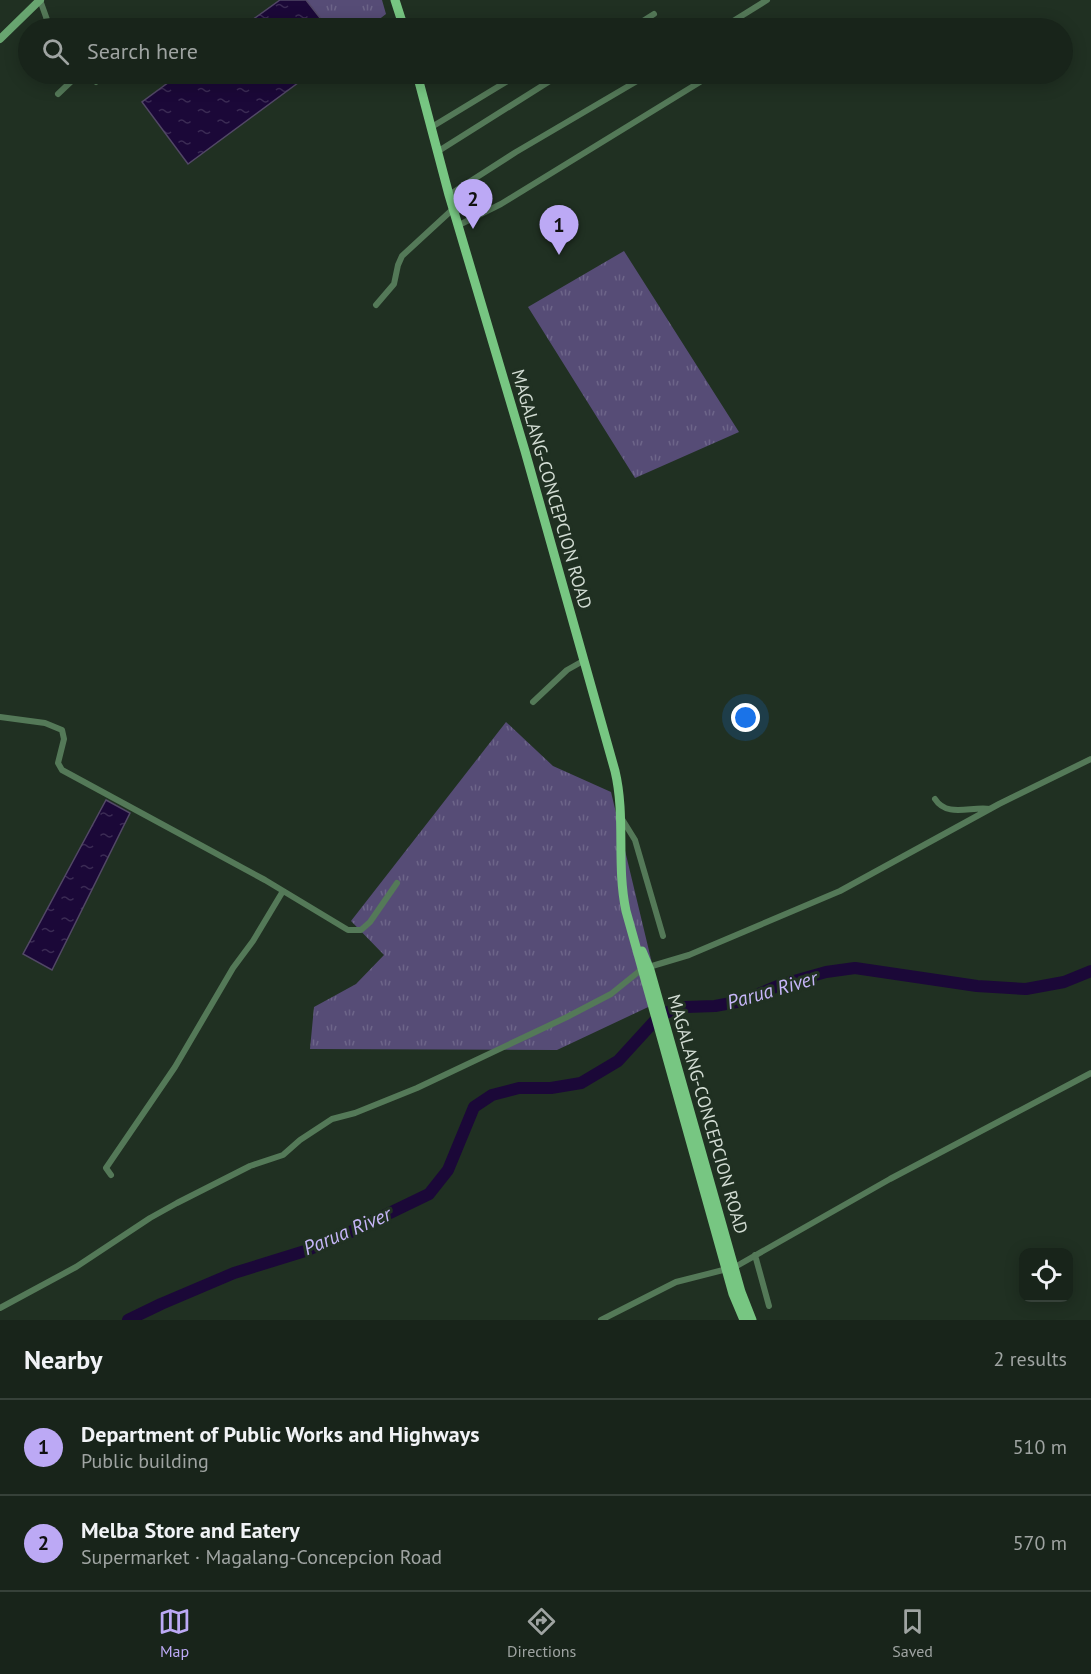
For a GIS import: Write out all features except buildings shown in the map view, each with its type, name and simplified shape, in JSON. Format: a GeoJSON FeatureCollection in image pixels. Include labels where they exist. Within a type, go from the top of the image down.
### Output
{"type":"FeatureCollection","features":[{"type":"Feature","properties":{"kind":"main road"},"geometry":{"type":"LineString","coordinates":[[395,0],[401,18]]}},
{"type":"Feature","properties":{"kind":"main road","name":"MAGALANG-CONCEPCION ROAD"},"geometry":{"type":"LineString","coordinates":[[419,84],[449,195],[528,461],[615,771],[621,819],[622,883],[628,919],[646,970],[730,1266],[752,1320]]}},
{"type":"Feature","properties":{"kind":"main road","name":"MAGALANG-CONCEPCION ROAD"},"geometry":{"type":"LineString","coordinates":[[730,1266],[733,1294],[744,1320]]}},
{"type":"Feature","properties":{"kind":"street"},"geometry":{"type":"LineString","coordinates":[[22,18],[40,0],[46,18]]}},
{"type":"Feature","properties":{"kind":"street"},"geometry":{"type":"LineString","coordinates":[[738,18],[767,0]]}},
{"type":"Feature","properties":{"kind":"street"},"geometry":{"type":"LineString","coordinates":[[648,18],[654,14]]}},
{"type":"Feature","properties":{"kind":"street"},"geometry":{"type":"LineString","coordinates":[[0,39],[18,21]]}},
{"type":"Feature","properties":{"kind":"street"},"geometry":{"type":"LineString","coordinates":[[58,94],[68,84]]}},
{"type":"Feature","properties":{"kind":"street"},"geometry":{"type":"LineString","coordinates":[[430,128],[503,84]]}},
{"type":"Feature","properties":{"kind":"street"},"geometry":{"type":"LineString","coordinates":[[437,152],[545,84]]}},
{"type":"Feature","properties":{"kind":"street"},"geometry":{"type":"LineString","coordinates":[[449,195],[516,152],[632,84]]}},
{"type":"Feature","properties":{"kind":"street"},"geometry":{"type":"LineString","coordinates":[[459,225],[501,204],[697,84]]}},
{"type":"Feature","properties":{"kind":"street"},"geometry":{"type":"LineString","coordinates":[[376,305],[394,284],[402,256],[453,209]]}},
{"type":"Feature","properties":{"kind":"street"},"geometry":{"type":"LineString","coordinates":[[533,702],[567,670],[583,662]]}},
{"type":"Feature","properties":{"kind":"street"},"geometry":{"type":"LineString","coordinates":[[0,717],[45,723],[62,730],[64,738],[58,763],[62,770],[283,891],[348,930],[361,930],[397,883]]}},
{"type":"Feature","properties":{"kind":"street"},"geometry":{"type":"LineString","coordinates":[[0,1308],[76,1267],[177,1203],[250,1166],[284,1155],[300,1140],[332,1119],[355,1113],[417,1088],[585,1008],[611,994],[646,970],[840,891],[990,809],[1091,759]]}},
{"type":"Feature","properties":{"kind":"street"},"geometry":{"type":"LineString","coordinates":[[936,799],[939,805],[946,810],[990,809]]}},
{"type":"Feature","properties":{"kind":"street"},"geometry":{"type":"LineString","coordinates":[[621,819],[635,840],[663,936]]}},
{"type":"Feature","properties":{"kind":"street"},"geometry":{"type":"LineString","coordinates":[[111,1175],[106,1168],[175,1067],[233,968],[253,941],[283,891]]}},
{"type":"Feature","properties":{"kind":"street"},"geometry":{"type":"LineString","coordinates":[[601,1320],[676,1282],[730,1266],[755,1255],[890,1179],[1091,1073]]}},
{"type":"Feature","properties":{"kind":"street"},"geometry":{"type":"LineString","coordinates":[[755,1255],[769,1306]]}},
{"type":"Feature","properties":{"kind":"green space"},"geometry":{"type":"Polygon","coordinates":[[[306,0],[382,0],[386,14],[381,18],[320,18],[306,0]]]}},
{"type":"Feature","properties":{"kind":"green space"},"geometry":{"type":"Polygon","coordinates":[[[624,251],[739,432],[635,478],[528,307],[624,251]]]}},
{"type":"Feature","properties":{"kind":"green space"},"geometry":{"type":"Polygon","coordinates":[[[506,722],[553,766],[611,792],[661,1001],[557,1050],[310,1049],[314,1007],[356,984],[384,955],[351,921],[506,722]]]}},
{"type":"Feature","properties":{"kind":"water"},"geometry":{"type":"Polygon","coordinates":[[[280,0],[306,0],[320,18],[255,18],[280,0]]]}},
{"type":"Feature","properties":{"kind":"water"},"geometry":{"type":"Polygon","coordinates":[[[166,84],[296,84],[188,164],[142,102],[166,84]]]}},
{"type":"Feature","properties":{"kind":"water"},"geometry":{"type":"Polygon","coordinates":[[[106,800],[130,813],[52,970],[23,954],[106,800]]]}},
{"type":"Feature","properties":{"kind":"waterway","name":"Parua River"},"geometry":{"type":"LineString","coordinates":[[128,1320],[234,1273],[338,1238],[429,1194],[448,1170],[474,1107],[492,1095],[519,1088],[551,1088],[581,1083],[618,1061],[661,1014],[686,1007],[715,1006],[742,1001],[780,985],[826,972],[855,968],[977,986],[1026,989],[1064,982],[1091,971]]}},
{"type":"Feature","properties":{"kind":"place","name":"Melba Store and Eatery"},"geometry":{"type":"Point","coordinates":[473,229]}},
{"type":"Feature","properties":{"kind":"place","name":"Department of Public Works and Highways"},"geometry":{"type":"Point","coordinates":[559,255]}}]}
